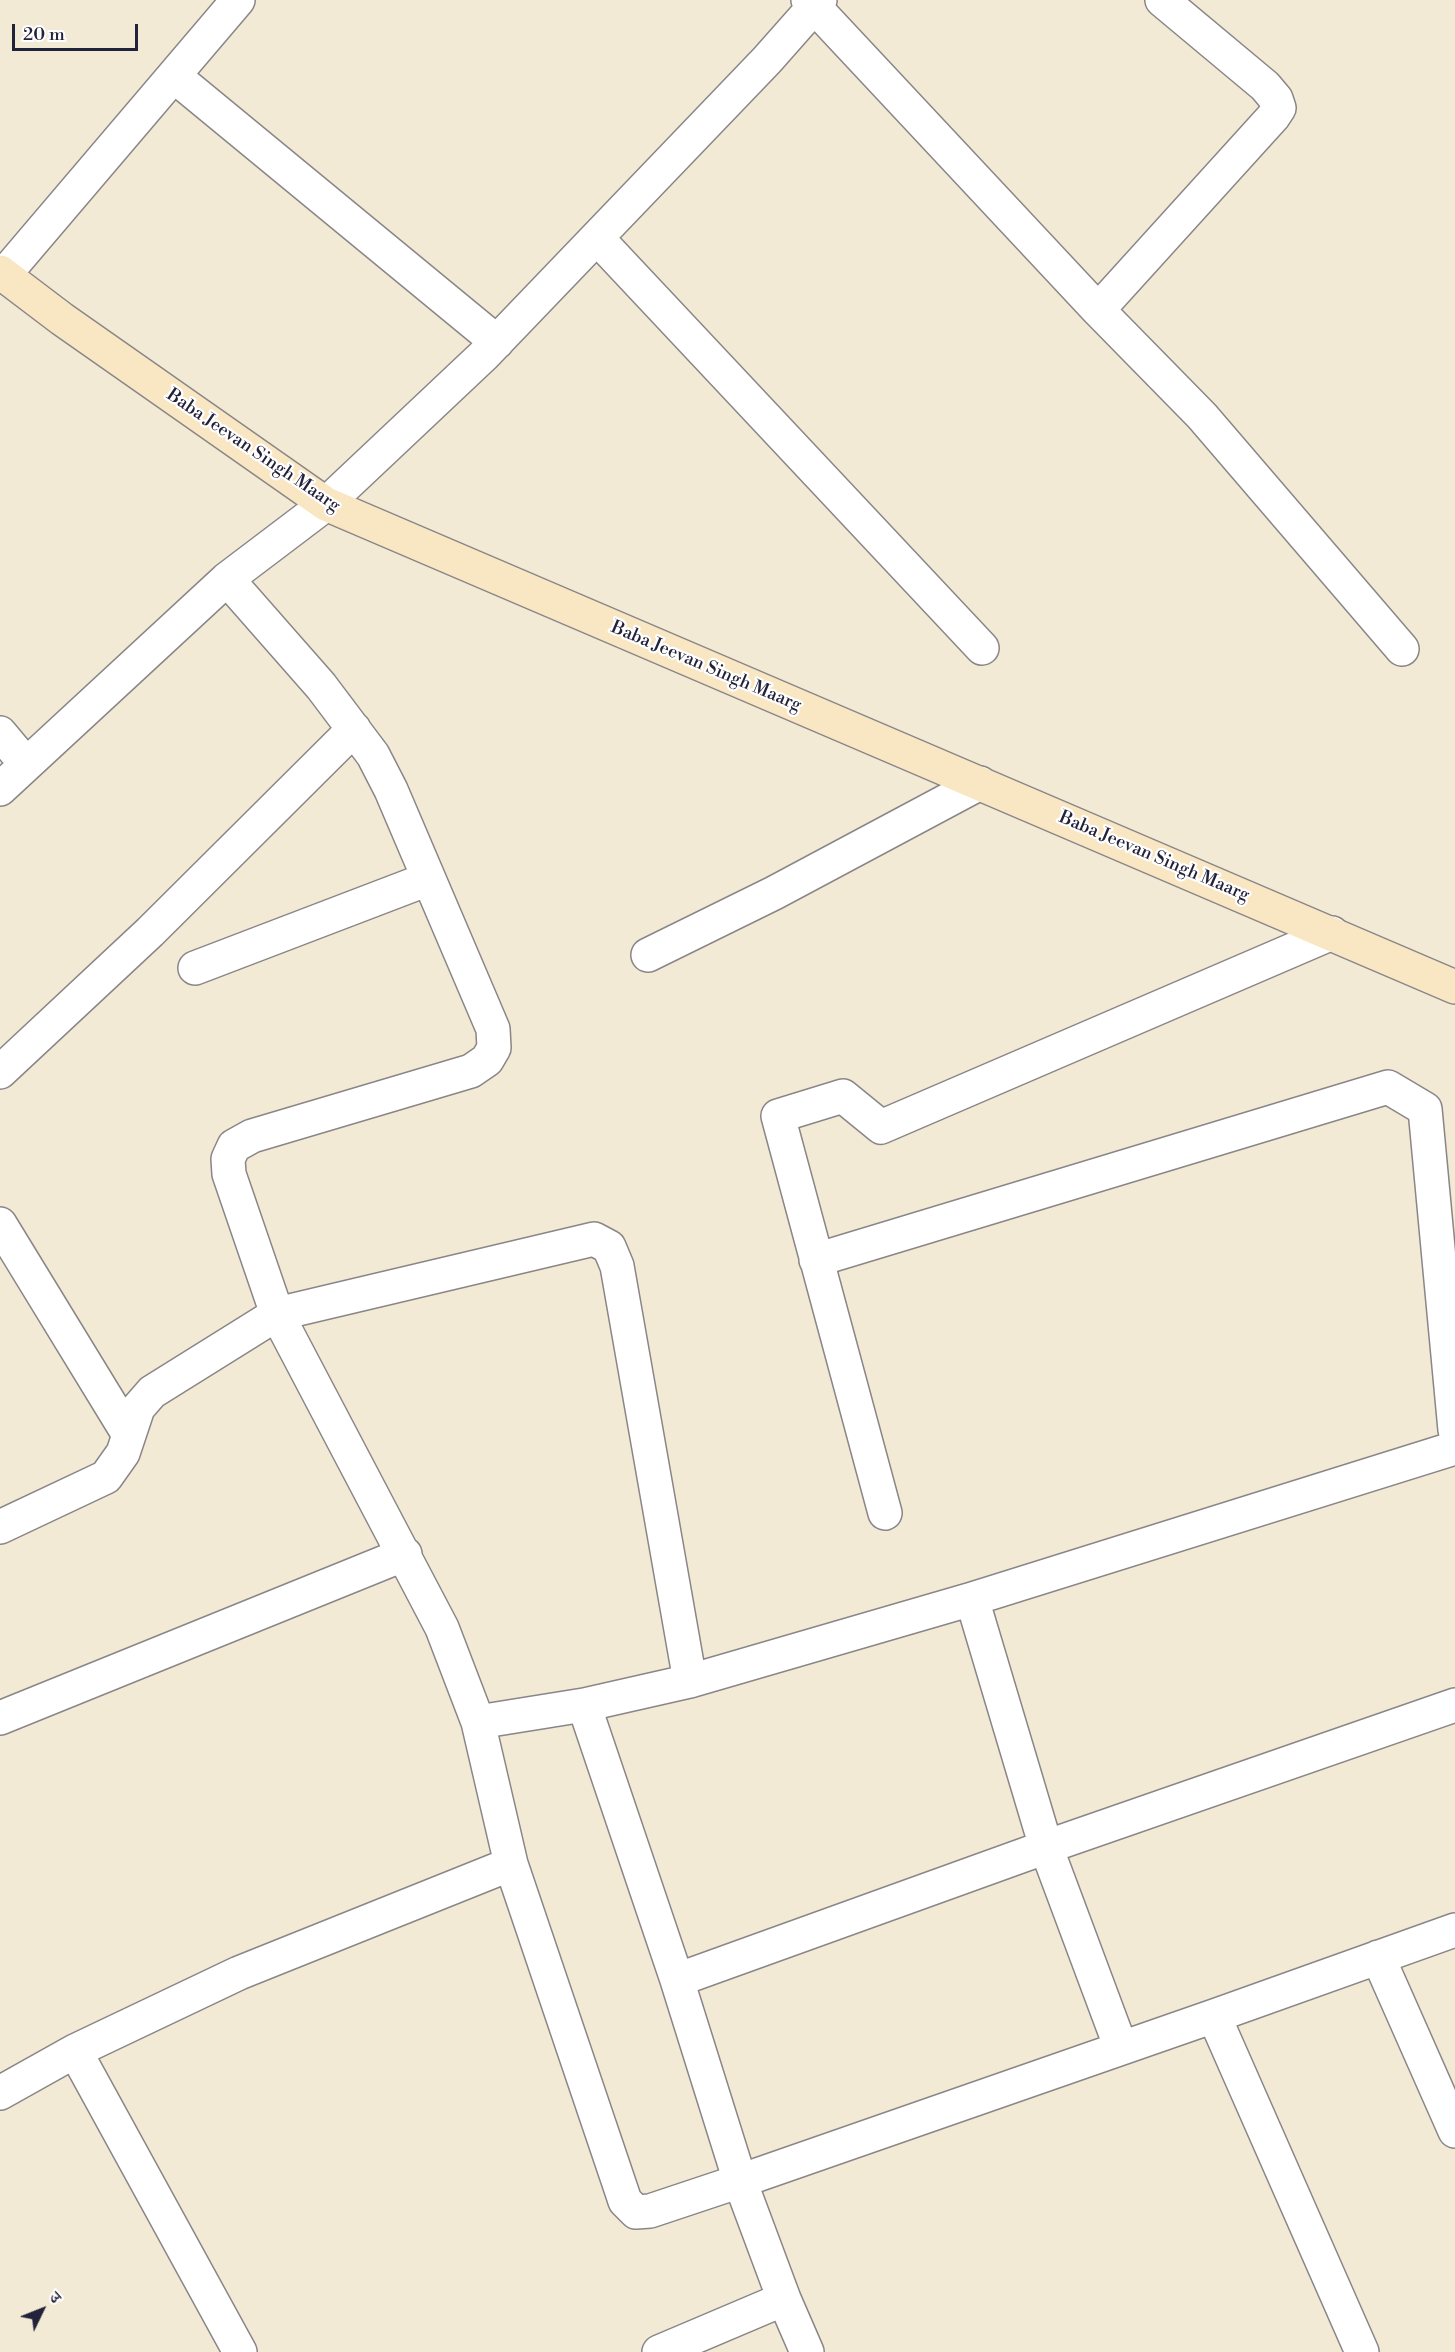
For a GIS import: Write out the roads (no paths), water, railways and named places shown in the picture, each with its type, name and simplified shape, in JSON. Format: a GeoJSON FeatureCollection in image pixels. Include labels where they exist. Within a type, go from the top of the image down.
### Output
{"type":"FeatureCollection","features":[{"type":"Feature","properties":{"kind":"street"},"geometry":{"type":"LineString","coordinates":[[2,274],[238,0]]}},
{"type":"Feature","properties":{"kind":"street"},"geometry":{"type":"LineString","coordinates":[[1098,310],[1279,108],[1276,99],[1265,86],[1162,0]]}},
{"type":"Feature","properties":{"kind":"street"},"geometry":{"type":"LineString","coordinates":[[0,789],[227,579],[326,504],[497,342],[597,238],[814,2],[1098,310],[1202,416],[1402,650]]}},
{"type":"Feature","properties":{"kind":"street"},"geometry":{"type":"LineString","coordinates":[[174,76],[497,342]]}},
{"type":"Feature","properties":{"kind":"street"},"geometry":{"type":"LineString","coordinates":[[597,238],[982,648]]}},
{"type":"Feature","properties":{"kind":"street","name":"Baba Jeevan Singh Maarg"},"geometry":{"type":"LineString","coordinates":[[2,274],[62,319],[326,504],[1455,987]]}},
{"type":"Feature","properties":{"kind":"street"},"geometry":{"type":"LineString","coordinates":[[227,579],[321,686],[373,755],[391,790],[493,1029],[494,1048],[487,1060],[471,1071],[252,1136],[234,1146],[228,1159],[229,1174],[277,1314],[442,1628],[478,1722],[512,1864],[625,2201],[636,2212],[651,2211],[1215,2016],[1455,1930]]}},
{"type":"Feature","properties":{"kind":"street"},"geometry":{"type":"LineString","coordinates":[[0,1072],[150,932],[354,729]]}},
{"type":"Feature","properties":{"kind":"street"},"geometry":{"type":"LineString","coordinates":[[0,733],[26,764]]}},
{"type":"Feature","properties":{"kind":"street"},"geometry":{"type":"LineString","coordinates":[[648,956],[774,893],[981,783]]}},
{"type":"Feature","properties":{"kind":"street"},"geometry":{"type":"LineString","coordinates":[[195,968],[428,879]]}},
{"type":"Feature","properties":{"kind":"street"},"geometry":{"type":"LineString","coordinates":[[885,1513],[778,1116],[843,1096],[881,1127],[1332,933]]}},
{"type":"Feature","properties":{"kind":"street"},"geometry":{"type":"LineString","coordinates":[[816,1260],[1388,1088],[1425,1109],[1455,1430]]}},
{"type":"Feature","properties":{"kind":"street"},"geometry":{"type":"LineString","coordinates":[[0,1224],[129,1436]]}},
{"type":"Feature","properties":{"kind":"street"},"geometry":{"type":"LineString","coordinates":[[0,1527],[106,1477],[123,1453],[138,1408],[152,1392],[277,1314],[594,1239],[609,1247],[617,1266],[690,1681]]}},
{"type":"Feature","properties":{"kind":"street"},"geometry":{"type":"LineString","coordinates":[[478,1722],[584,1705],[690,1681],[972,1599],[1455,1449]]}},
{"type":"Feature","properties":{"kind":"street"},"geometry":{"type":"LineString","coordinates":[[0,1718],[405,1554]]}},
{"type":"Feature","properties":{"kind":"street"},"geometry":{"type":"LineString","coordinates":[[972,1599],[1046,1847],[1121,2048]]}},
{"type":"Feature","properties":{"kind":"street"},"geometry":{"type":"LineString","coordinates":[[584,1705],[677,1980],[740,2181],[784,2299],[807,2352]]}},
{"type":"Feature","properties":{"kind":"street"},"geometry":{"type":"LineString","coordinates":[[677,1980],[1046,1847],[1455,1705]]}},
{"type":"Feature","properties":{"kind":"street"},"geometry":{"type":"LineString","coordinates":[[0,2093],[75,2051],[239,1973],[512,1864]]}},
{"type":"Feature","properties":{"kind":"street"},"geometry":{"type":"LineString","coordinates":[[1378,1957],[1455,2131]]}},
{"type":"Feature","properties":{"kind":"street"},"geometry":{"type":"LineString","coordinates":[[1215,2016],[1362,2352]]}},
{"type":"Feature","properties":{"kind":"street"},"geometry":{"type":"LineString","coordinates":[[75,2051],[240,2352]]}},
{"type":"Feature","properties":{"kind":"street"},"geometry":{"type":"LineString","coordinates":[[659,2352],[784,2299]]}}]}
